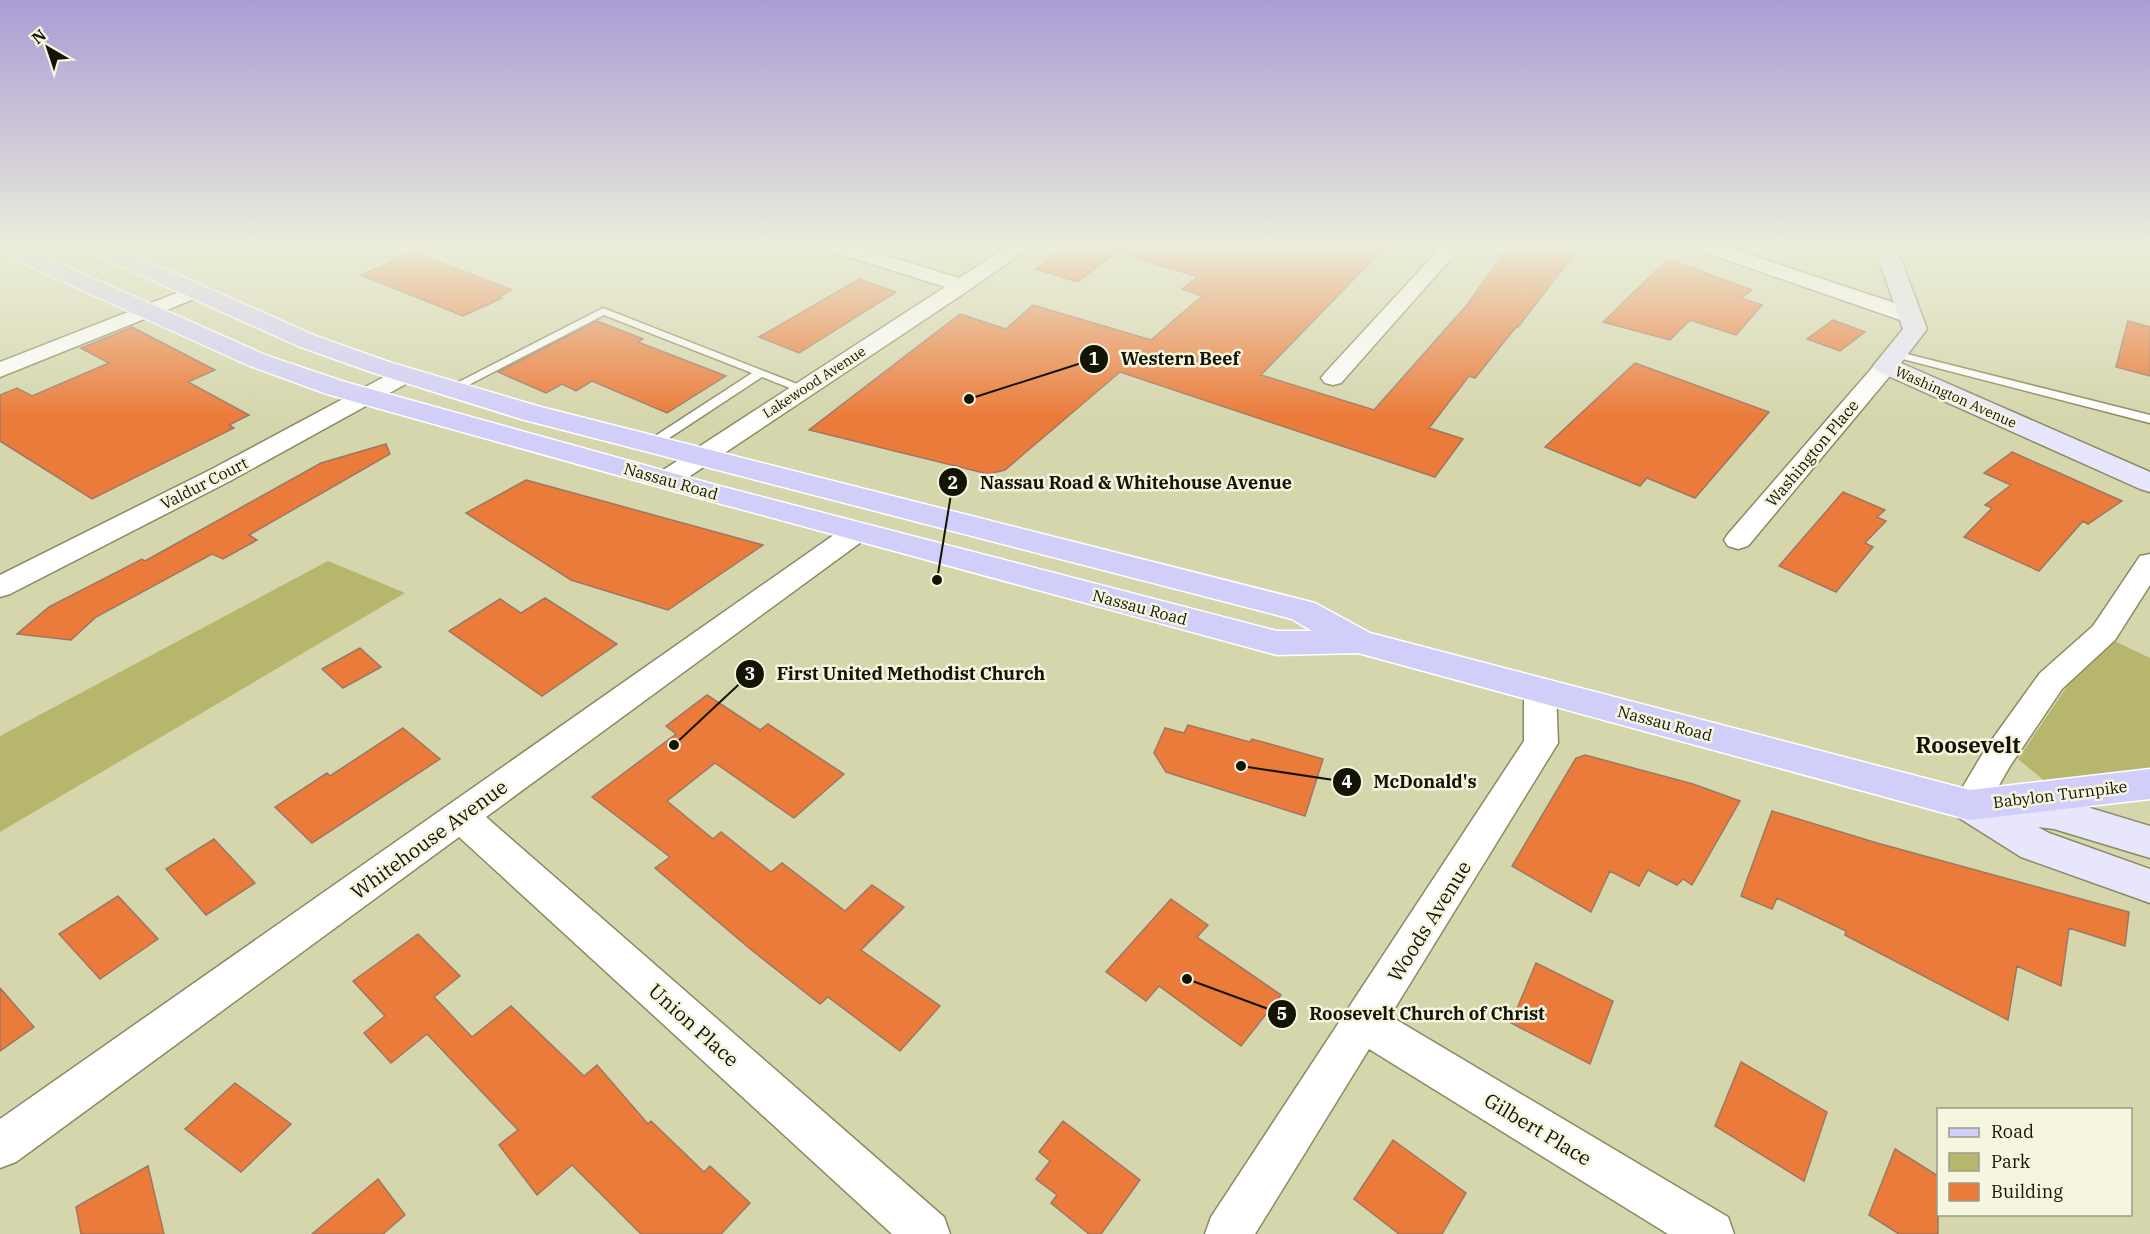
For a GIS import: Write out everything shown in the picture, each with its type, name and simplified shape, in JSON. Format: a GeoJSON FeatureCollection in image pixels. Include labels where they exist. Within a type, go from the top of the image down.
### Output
{"type":"FeatureCollection","features":[{"type":"Feature","properties":{"kind":"main road","name":"Nassau Road"},"geometry":{"type":"LineString","coordinates":[[133,304],[259,361],[366,396],[666,480],[1277,643],[1359,642]]}},
{"type":"Feature","properties":{"kind":"main road","name":"Nassau Road"},"geometry":{"type":"LineString","coordinates":[[224,304],[307,341],[405,375],[531,413],[1303,611],[1359,642],[1970,805]]}},
{"type":"Feature","properties":{"kind":"main road"},"geometry":{"type":"LineString","coordinates":[[858,531],[880,521],[944,518]]}},
{"type":"Feature","properties":{"kind":"main road","name":"Babylon Turnpike"},"geometry":{"type":"LineString","coordinates":[[1970,805],[2150,784]]}},
{"type":"Feature","properties":{"kind":"street"},"geometry":{"type":"LineString","coordinates":[[0,370],[164,304]]}},
{"type":"Feature","properties":{"kind":"street","name":"Lakewood Avenue"},"geometry":{"type":"LineString","coordinates":[[666,480],[935,304]]}},
{"type":"Feature","properties":{"kind":"street"},"geometry":{"type":"LineString","coordinates":[[1333,378],[1400,304]]}},
{"type":"Feature","properties":{"kind":"street"},"geometry":{"type":"LineString","coordinates":[[1874,304],[1911,316]]}},
{"type":"Feature","properties":{"kind":"street"},"geometry":{"type":"LineString","coordinates":[[1906,304],[1911,316]]}},
{"type":"Feature","properties":{"kind":"street","name":"Washington Avenue"},"geometry":{"type":"LineString","coordinates":[[1911,316],[1915,329],[1891,360],[2150,483]]}},
{"type":"Feature","properties":{"kind":"street","name":"Washington Place"},"geometry":{"type":"LineString","coordinates":[[1738,540],[1891,360]]}},
{"type":"Feature","properties":{"kind":"street","name":"Valdur Court"},"geometry":{"type":"LineString","coordinates":[[0,587],[221,475],[405,375]]}},
{"type":"Feature","properties":{"kind":"street","name":"Whitehouse Avenue"},"geometry":{"type":"LineString","coordinates":[[0,1146],[858,531]]}},
{"type":"Feature","properties":{"kind":"street"},"geometry":{"type":"LineString","coordinates":[[1970,805],[1998,756],[2051,681],[2104,633],[2150,563]]}},
{"type":"Feature","properties":{"kind":"street","name":"Woods Avenue"},"geometry":{"type":"LineString","coordinates":[[1228,1234],[1541,743],[1540,690]]}},
{"type":"Feature","properties":{"kind":"street","name":"Nassau Road"},"geometry":{"type":"LineString","coordinates":[[1970,805],[2054,813],[2150,842]]}},
{"type":"Feature","properties":{"kind":"street","name":"Nassau Road"},"geometry":{"type":"LineString","coordinates":[[1970,805],[2035,845],[2150,886]]}},
{"type":"Feature","properties":{"kind":"street","name":"Union Place"},"geometry":{"type":"LineString","coordinates":[[460,816],[927,1234]]}},
{"type":"Feature","properties":{"kind":"street","name":"Gilbert Place"},"geometry":{"type":"LineString","coordinates":[[1364,1023],[1711,1234]]}},
{"type":"Feature","properties":{"kind":"lane"},"geometry":{"type":"LineString","coordinates":[[451,389],[603,311],[804,389]]}},
{"type":"Feature","properties":{"kind":"lane"},"geometry":{"type":"LineString","coordinates":[[1891,360],[2150,419]]}},
{"type":"Feature","properties":{"kind":"lane"},"geometry":{"type":"LineString","coordinates":[[653,443],[761,372]]}},
{"type":"Feature","properties":{"kind":"green space"},"geometry":{"type":"Polygon","coordinates":[[[328,561],[405,593],[0,832],[0,736],[328,561]]]}},
{"type":"Feature","properties":{"kind":"green space"},"geometry":{"type":"Polygon","coordinates":[[[2102,635],[2150,658],[2150,770],[2047,783],[2018,759],[2102,635]]]}},
{"type":"Feature","properties":{"kind":"building"},"geometry":{"type":"Polygon","coordinates":[[[432,304],[490,304],[463,316],[432,304]]]}},
{"type":"Feature","properties":{"kind":"building"},"geometry":{"type":"Polygon","coordinates":[[[817,304],[878,304],[799,353],[759,337],[817,304]]]}},
{"type":"Feature","properties":{"kind":"building"},"geometry":{"type":"Polygon","coordinates":[[[1193,304],[1330,304],[1261,375],[1374,410],[1468,304],[1536,304],[1475,378],[1469,376],[1429,428],[1463,439],[1435,477],[1120,372],[1005,470],[988,474],[809,430],[960,314],[1006,329],[1033,305],[1151,340],[1193,304]]]}},
{"type":"Feature","properties":{"kind":"building"},"geometry":{"type":"Polygon","coordinates":[[[1622,304],[1762,305],[1736,335],[1690,320],[1670,340],[1603,322],[1622,304]]]}},
{"type":"Feature","properties":{"kind":"building"},"geometry":{"type":"Polygon","coordinates":[[[1833,320],[1865,332],[1840,351],[1807,339],[1833,320]]]}},
{"type":"Feature","properties":{"kind":"building"},"geometry":{"type":"Polygon","coordinates":[[[597,321],[643,339],[638,342],[726,376],[667,413],[592,381],[576,391],[562,384],[546,393],[498,372],[597,321]]]}},
{"type":"Feature","properties":{"kind":"building"},"geometry":{"type":"Polygon","coordinates":[[[2128,321],[2150,327],[2150,376],[2116,367],[2128,321]]]}},
{"type":"Feature","properties":{"kind":"building"},"geometry":{"type":"Polygon","coordinates":[[[132,327],[215,370],[188,382],[249,415],[229,425],[234,428],[92,499],[0,441],[0,395],[17,388],[32,396],[109,363],[81,348],[132,327]]]}},
{"type":"Feature","properties":{"kind":"building"},"geometry":{"type":"Polygon","coordinates":[[[1635,363],[1769,412],[1695,498],[1647,478],[1640,486],[1545,447],[1635,363]]]}},
{"type":"Feature","properties":{"kind":"building"},"geometry":{"type":"Polygon","coordinates":[[[386,444],[390,454],[249,535],[257,540],[223,559],[212,554],[96,617],[71,640],[17,634],[49,607],[142,559],[145,561],[321,463],[386,444]]]}},
{"type":"Feature","properties":{"kind":"building"},"geometry":{"type":"Polygon","coordinates":[[[2012,452],[2122,501],[2088,524],[2083,521],[2039,571],[1964,537],[1992,508],[1985,505],[2011,485],[1984,473],[2012,452]]]}},
{"type":"Feature","properties":{"kind":"building"},"geometry":{"type":"Polygon","coordinates":[[[526,480],[763,545],[668,610],[571,580],[466,513],[526,480]]]}},
{"type":"Feature","properties":{"kind":"building"},"geometry":{"type":"Polygon","coordinates":[[[1843,492],[1885,510],[1877,517],[1886,521],[1865,543],[1873,547],[1836,592],[1779,566],[1843,492]]]}},
{"type":"Feature","properties":{"kind":"building"},"geometry":{"type":"Polygon","coordinates":[[[545,598],[617,644],[542,696],[449,631],[500,599],[521,613],[545,598]]]}},
{"type":"Feature","properties":{"kind":"building"},"geometry":{"type":"Polygon","coordinates":[[[360,648],[381,667],[343,688],[322,669],[360,648]]]}},
{"type":"Feature","properties":{"kind":"building"},"geometry":{"type":"Polygon","coordinates":[[[707,695],[760,730],[768,724],[844,774],[794,818],[715,763],[667,801],[713,839],[721,832],[771,872],[782,863],[845,911],[872,885],[904,907],[861,950],[940,1006],[900,1051],[828,997],[820,1004],[749,948],[655,868],[670,857],[592,797],[676,734],[666,726],[707,695]]]}},
{"type":"Feature","properties":{"kind":"building"},"geometry":{"type":"Polygon","coordinates":[[[1188,725],[1250,742],[1252,739],[1323,759],[1305,816],[1166,772],[1154,753],[1165,728],[1184,733],[1188,725]]]}},
{"type":"Feature","properties":{"kind":"building"},"geometry":{"type":"Polygon","coordinates":[[[403,728],[440,759],[312,843],[275,807],[327,773],[330,776],[403,728]]]}},
{"type":"Feature","properties":{"kind":"building"},"geometry":{"type":"Polygon","coordinates":[[[1585,755],[1693,784],[1740,801],[1692,885],[1683,879],[1677,885],[1648,870],[1639,886],[1610,871],[1591,912],[1512,866],[1576,758],[1585,755]]]}},
{"type":"Feature","properties":{"kind":"building"},"geometry":{"type":"Polygon","coordinates":[[[1772,811],[1877,843],[2129,912],[2125,946],[2069,928],[2061,986],[2017,966],[2008,1020],[1845,935],[1846,931],[1777,898],[1772,909],[1741,896],[1772,811]]]}},
{"type":"Feature","properties":{"kind":"building"},"geometry":{"type":"Polygon","coordinates":[[[214,839],[255,883],[206,915],[166,869],[214,839]]]}},
{"type":"Feature","properties":{"kind":"building"},"geometry":{"type":"Polygon","coordinates":[[[118,896],[158,939],[100,979],[59,934],[118,896]]]}},
{"type":"Feature","properties":{"kind":"building"},"geometry":{"type":"Polygon","coordinates":[[[1171,899],[1208,925],[1197,937],[1281,995],[1241,1046],[1159,986],[1146,1001],[1106,972],[1171,899]]]}},
{"type":"Feature","properties":{"kind":"building"},"geometry":{"type":"Polygon","coordinates":[[[418,934],[460,976],[434,997],[472,1037],[511,1006],[584,1076],[597,1065],[648,1124],[651,1121],[704,1172],[710,1166],[750,1203],[721,1234],[641,1234],[572,1165],[537,1195],[499,1145],[518,1130],[427,1034],[391,1063],[364,1033],[385,1016],[353,981],[418,934]]]}},
{"type":"Feature","properties":{"kind":"building"},"geometry":{"type":"Polygon","coordinates":[[[1536,963],[1613,1001],[1590,1064],[1511,1023],[1536,963]]]}},
{"type":"Feature","properties":{"kind":"building"},"geometry":{"type":"Polygon","coordinates":[[[0,988],[34,1027],[0,1051],[0,988]]]}},
{"type":"Feature","properties":{"kind":"building"},"geometry":{"type":"Polygon","coordinates":[[[1741,1062],[1827,1112],[1804,1181],[1715,1126],[1741,1062]]]}},
{"type":"Feature","properties":{"kind":"building"},"geometry":{"type":"Polygon","coordinates":[[[235,1083],[291,1124],[241,1172],[185,1129],[235,1083]]]}},
{"type":"Feature","properties":{"kind":"building"},"geometry":{"type":"Polygon","coordinates":[[[1063,1121],[1140,1180],[1101,1234],[1089,1234],[1051,1203],[1057,1195],[1036,1179],[1050,1161],[1039,1152],[1063,1121]]]}},
{"type":"Feature","properties":{"kind":"building"},"geometry":{"type":"Polygon","coordinates":[[[1393,1140],[1466,1193],[1442,1234],[1399,1234],[1354,1199],[1393,1140]]]}},
{"type":"Feature","properties":{"kind":"building"},"geometry":{"type":"Polygon","coordinates":[[[1895,1149],[1937,1175],[1938,1234],[1899,1234],[1869,1215],[1895,1149]]]}},
{"type":"Feature","properties":{"kind":"building"},"geometry":{"type":"Polygon","coordinates":[[[148,1166],[164,1234],[81,1234],[76,1207],[148,1166]]]}},
{"type":"Feature","properties":{"kind":"building"},"geometry":{"type":"Polygon","coordinates":[[[378,1179],[405,1215],[383,1234],[312,1234],[378,1179]]]}},
{"type":"Feature","properties":{"kind":"place","name":"Western Beef"},"geometry":{"type":"Point","coordinates":[969,399]}},
{"type":"Feature","properties":{"kind":"place","name":"Nassau Road & Whitehouse Avenue"},"geometry":{"type":"Point","coordinates":[937,580]}},
{"type":"Feature","properties":{"kind":"place","name":"First United Methodist Church"},"geometry":{"type":"Point","coordinates":[674,745]}},
{"type":"Feature","properties":{"kind":"place","name":"McDonald's"},"geometry":{"type":"Point","coordinates":[1241,766]}},
{"type":"Feature","properties":{"kind":"place","name":"Roosevelt Church of Christ"},"geometry":{"type":"Point","coordinates":[1187,979]}},
{"type":"Feature","properties":{"kind":"district","name":"Roosevelt"},"geometry":{"type":"Point","coordinates":[1968,744]}}]}
